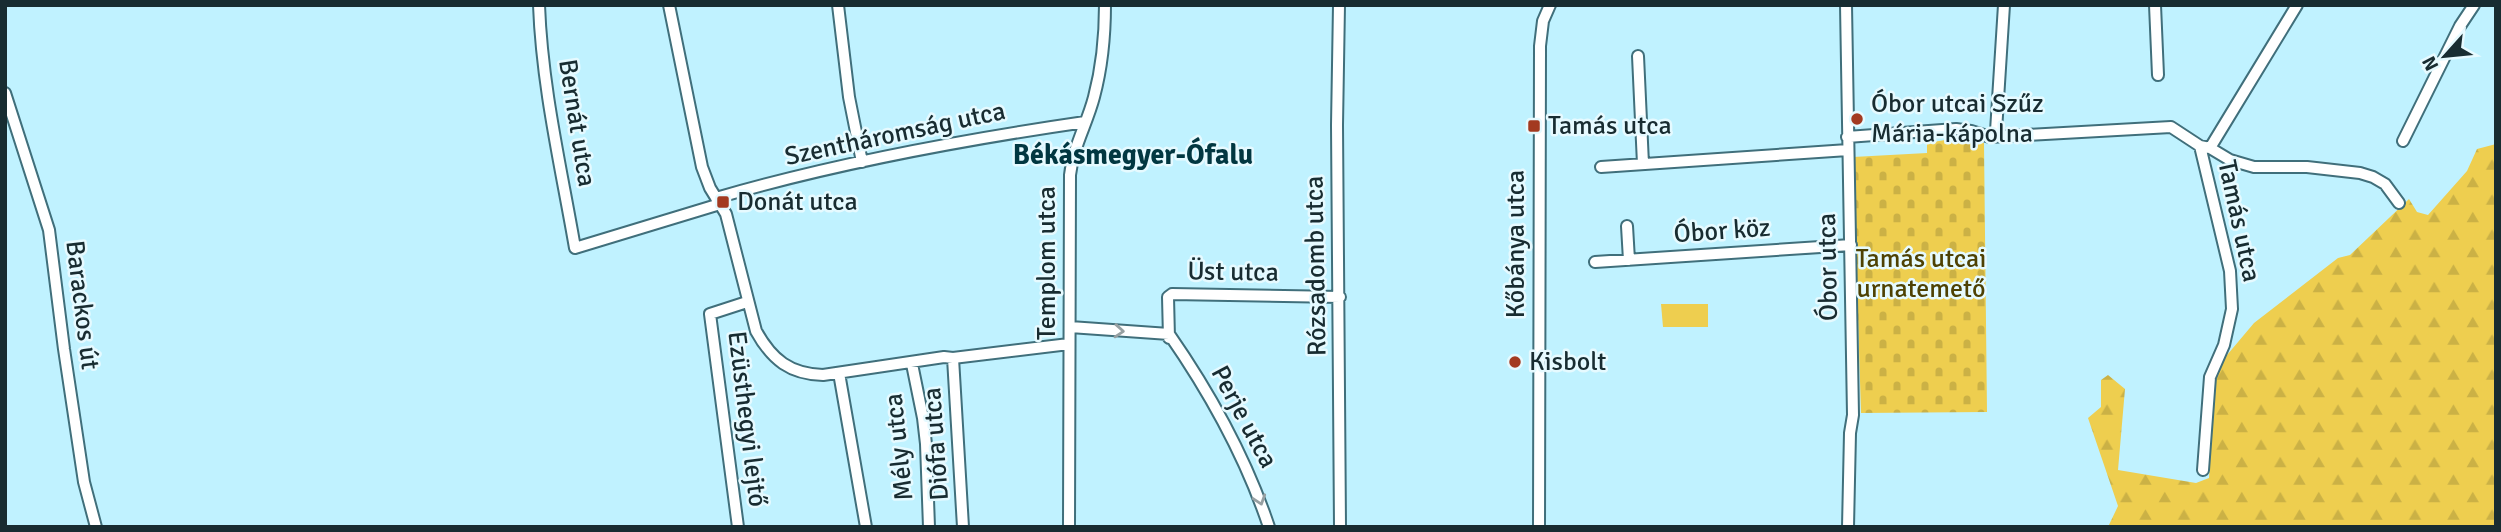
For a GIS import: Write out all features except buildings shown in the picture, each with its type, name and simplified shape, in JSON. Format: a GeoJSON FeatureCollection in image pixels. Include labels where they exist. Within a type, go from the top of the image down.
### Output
{"type":"FeatureCollection","features":[{"type":"Feature","properties":{"kind":"street","name":"Bernát utca"},"geometry":{"type":"LineString","coordinates":[[539,5],[555,142],[575,248]]}},
{"type":"Feature","properties":{"kind":"street"},"geometry":{"type":"LineString","coordinates":[[668,5],[702,167],[721,205],[756,331],[764,345],[782,364],[806,374],[839,373],[1069,344]]}},
{"type":"Feature","properties":{"kind":"street"},"geometry":{"type":"LineString","coordinates":[[838,5],[849,97],[862,162]]}},
{"type":"Feature","properties":{"kind":"street","name":"Templom utca"},"geometry":{"type":"LineString","coordinates":[[1069,527],[1070,175],[1073,155],[1093,100],[1101,65],[1105,5]]}},
{"type":"Feature","properties":{"kind":"street","name":"Rózsadomb utca"},"geometry":{"type":"LineString","coordinates":[[1339,5],[1337,125],[1340,527]]}},
{"type":"Feature","properties":{"kind":"street","name":"Kőbánya utca"},"geometry":{"type":"LineString","coordinates":[[1539,527],[1540,46],[1543,20],[1550,5]]}},
{"type":"Feature","properties":{"kind":"street","name":"Óbor utca"},"geometry":{"type":"LineString","coordinates":[[1846,5],[1853,415],[1850,433],[1848,527]]}},
{"type":"Feature","properties":{"kind":"street"},"geometry":{"type":"LineString","coordinates":[[1990,137],[1996,131],[2004,5]]}},
{"type":"Feature","properties":{"kind":"street"},"geometry":{"type":"LineString","coordinates":[[2155,5],[2158,75]]}},
{"type":"Feature","properties":{"kind":"street"},"geometry":{"type":"LineString","coordinates":[[2205,147],[2297,5]]}},
{"type":"Feature","properties":{"kind":"street"},"geometry":{"type":"LineString","coordinates":[[2403,141],[2460,26],[2474,5]]}},
{"type":"Feature","properties":{"kind":"street"},"geometry":{"type":"LineString","coordinates":[[1638,56],[1643,164]]}},
{"type":"Feature","properties":{"kind":"street","name":"Barackos út"},"geometry":{"type":"LineString","coordinates":[[5,93],[50,230],[84,482],[96,527]]}},
{"type":"Feature","properties":{"kind":"street","name":"Szentháromság utca"},"geometry":{"type":"LineString","coordinates":[[575,248],[862,162],[981,137],[1084,122]]}},
{"type":"Feature","properties":{"kind":"street","name":"Tamás utca"},"geometry":{"type":"LineString","coordinates":[[1847,137],[1956,130],[1990,137],[2161,126],[2178,130],[2230,160],[2254,167],[2307,167],[2360,173],[2385,184],[2399,203]]}},
{"type":"Feature","properties":{"kind":"street","name":"Tamás utca"},"geometry":{"type":"LineString","coordinates":[[2203,470],[2210,377],[2224,345],[2232,309],[2230,271],[2205,147]]}},
{"type":"Feature","properties":{"kind":"street"},"geometry":{"type":"LineString","coordinates":[[1601,167],[1848,150]]}},
{"type":"Feature","properties":{"kind":"street"},"geometry":{"type":"LineString","coordinates":[[1627,226],[1629,260]]}},
{"type":"Feature","properties":{"kind":"street","name":"Óbor köz"},"geometry":{"type":"LineString","coordinates":[[1595,262],[1851,245]]}},
{"type":"Feature","properties":{"kind":"street","name":"Üst utca"},"geometry":{"type":"LineString","coordinates":[[1169,336],[1168,297],[1172,294],[1340,297]]}},
{"type":"Feature","properties":{"kind":"street","name":"Ezüsthegyi lejtő"},"geometry":{"type":"LineString","coordinates":[[738,527],[710,314],[747,302]]}},
{"type":"Feature","properties":{"kind":"street"},"geometry":{"type":"LineString","coordinates":[[1070,327],[1169,336]]}},
{"type":"Feature","properties":{"kind":"street","name":"Perje utca"},"geometry":{"type":"LineString","coordinates":[[1169,336],[1198,379],[1235,444],[1256,489],[1269,527]]}},
{"type":"Feature","properties":{"kind":"street","name":"Diófa utca"},"geometry":{"type":"LineString","coordinates":[[953,358],[964,527]]}},
{"type":"Feature","properties":{"kind":"street","name":"Mély utca"},"geometry":{"type":"LineString","coordinates":[[912,364],[926,443],[929,527]]}},
{"type":"Feature","properties":{"kind":"street"},"geometry":{"type":"LineString","coordinates":[[839,373],[866,527]]}},
{"type":"Feature","properties":{"kind":"green space","name":"Tamás utcai urnatemető"},"geometry":{"type":"Polygon","coordinates":[[[1945,140],[1984,143],[1987,412],[1861,413],[1853,157],[1927,153],[1927,143],[1945,140]]]}},
{"type":"Feature","properties":{"kind":"green space"},"geometry":{"type":"Polygon","coordinates":[[[2496,144],[2496,527],[2108,527],[2118,506],[2088,418],[2101,407],[2101,380],[2108,375],[2125,389],[2118,470],[2196,483],[2209,478],[2215,375],[2222,361],[2254,323],[2338,258],[2350,255],[2409,199],[2417,212],[2428,215],[2467,171],[2477,149],[2496,144]]]}},
{"type":"Feature","properties":{"kind":"green space"},"geometry":{"type":"Polygon","coordinates":[[[1661,304],[1708,304],[1708,327],[1663,327],[1661,304]]]}},
{"type":"Feature","properties":{"kind":"place","name":"Óbor utcai Szűz Mária-kápolna"},"geometry":{"type":"Point","coordinates":[1857,119]}},
{"type":"Feature","properties":{"kind":"place","name":"Tamás utca"},"geometry":{"type":"Point","coordinates":[1534,126]}},
{"type":"Feature","properties":{"kind":"place","name":"Donát utca"},"geometry":{"type":"Point","coordinates":[723,202]}},
{"type":"Feature","properties":{"kind":"place","name":"Kisbolt"},"geometry":{"type":"Point","coordinates":[1515,362]}},
{"type":"Feature","properties":{"kind":"district","name":"Békásmegyer-Ófalu"},"geometry":{"type":"Point","coordinates":[1133,155]}}]}
